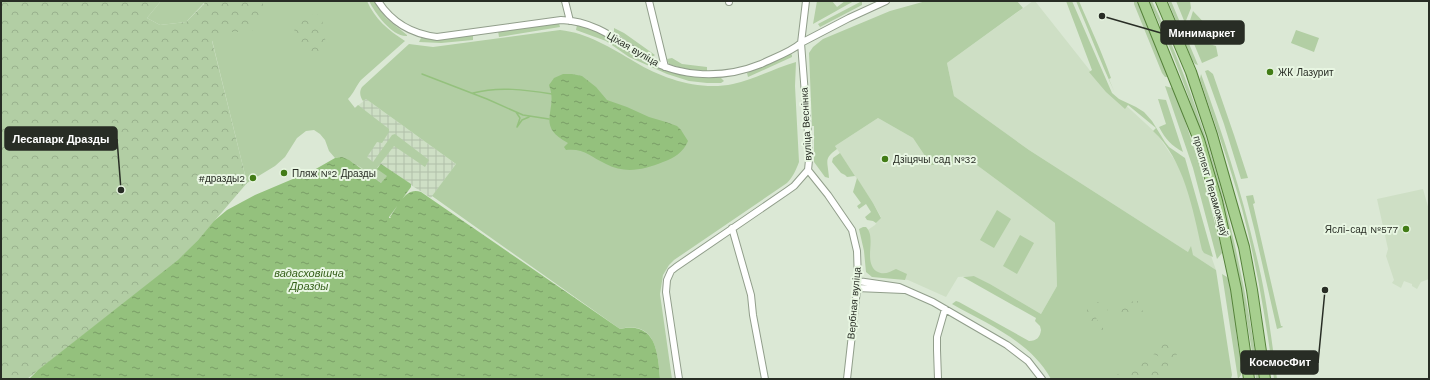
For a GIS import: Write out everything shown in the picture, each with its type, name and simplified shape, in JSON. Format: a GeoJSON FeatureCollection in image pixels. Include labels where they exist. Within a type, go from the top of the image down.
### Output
{"type":"FeatureCollection","features":[{"type":"Feature","properties":{"kind":"main road","name":"праспект Пераможцаў"},"geometry":{"type":"LineString","coordinates":[[1143,1],[1199,140],[1217,201],[1236,289],[1249,379]]}},
{"type":"Feature","properties":{"kind":"main road","name":"праспект Пераможцаў"},"geometry":{"type":"LineString","coordinates":[[1162,1],[1188,65],[1212,135],[1244,247],[1265,379]]}},
{"type":"Feature","properties":{"kind":"street","name":"Ціхая вуліца"},"geometry":{"type":"LineString","coordinates":[[378,1],[389,15],[401,25],[419,34],[437,37],[570,20],[591,26],[611,35],[647,58],[665,67],[693,73],[722,75],[755,66],[796,48],[801,43],[886,1]]}},
{"type":"Feature","properties":{"kind":"street"},"geometry":{"type":"LineString","coordinates":[[564,1],[570,20]]}},
{"type":"Feature","properties":{"kind":"street"},"geometry":{"type":"LineString","coordinates":[[650,1],[665,67]]}},
{"type":"Feature","properties":{"kind":"street","name":"вуліца Веснінка"},"geometry":{"type":"LineString","coordinates":[[679,379],[666,292],[667,280],[671,271],[791,188],[808,170],[808,133],[801,43],[806,1]]}},
{"type":"Feature","properties":{"kind":"street","name":"Вербная вуліца"},"geometry":{"type":"LineString","coordinates":[[808,170],[828,195],[852,230],[857,251],[858,284],[847,379]]}},
{"type":"Feature","properties":{"kind":"street"},"geometry":{"type":"LineString","coordinates":[[732,228],[751,295],[753,315],[765,379]]}},
{"type":"Feature","properties":{"kind":"street"},"geometry":{"type":"LineString","coordinates":[[858,284],[898,291],[906,290],[920,295],[1007,345],[1031,364],[1042,379]]}},
{"type":"Feature","properties":{"kind":"street"},"geometry":{"type":"LineString","coordinates":[[938,379],[937,338],[945,308]]}},
{"type":"Feature","properties":{"kind":"shaded area"},"geometry":{"type":"Polygon","coordinates":[[[1035,1],[1107,92],[1119,99],[1157,134],[1180,168],[1216,270],[1029,150],[954,96],[947,63],[1035,1]]]}},
{"type":"Feature","properties":{"kind":"shaded area"},"geometry":{"type":"Polygon","coordinates":[[[366,99],[456,164],[431,198],[411,185],[389,218],[390,211],[349,160],[355,108],[366,99]]]}},
{"type":"Feature","properties":{"kind":"shaded area"},"geometry":{"type":"Polygon","coordinates":[[[878,118],[913,138],[931,165],[974,163],[1055,223],[1057,286],[1041,314],[974,276],[958,277],[946,297],[908,280],[879,275],[867,263],[862,234],[875,225],[881,217],[835,146],[878,118]]]}},
{"type":"Feature","properties":{"kind":"shaded area","name":"Яслі-сад №577"},"geometry":{"type":"Polygon","coordinates":[[[1423,189],[1429,210],[1429,279],[1421,282],[1417,289],[1412,286],[1412,284],[1404,281],[1401,288],[1392,283],[1394,280],[1386,256],[1388,249],[1377,199],[1423,189]]]}},
{"type":"Feature","properties":{"kind":"green space"},"geometry":{"type":"Polygon","coordinates":[[[1,1],[161,1],[147,18],[160,25],[186,22],[207,1],[263,1],[263,19],[251,32],[231,32],[212,41],[247,183],[178,261],[27,379],[1,379],[1,1]]]}},
{"type":"Feature","properties":{"kind":"green space"},"geometry":{"type":"Polygon","coordinates":[[[161,1],[367,1],[383,24],[405,41],[361,80],[348,99],[355,108],[358,105],[389,129],[389,132],[382,143],[377,142],[367,157],[373,162],[392,135],[395,134],[429,160],[425,167],[394,146],[377,168],[388,176],[382,183],[353,162],[335,158],[329,151],[325,140],[314,130],[306,131],[297,138],[285,157],[275,166],[247,183],[212,40],[214,39],[204,3],[186,22],[160,25],[147,18],[161,1]]]}},
{"type":"Feature","properties":{"kind":"green space"},"geometry":{"type":"Polygon","coordinates":[[[369,1],[374,1],[386,18],[407,36],[396,33],[390,29],[375,12],[369,1]]]}},
{"type":"Feature","properties":{"kind":"green space"},"geometry":{"type":"Polygon","coordinates":[[[817,1],[832,1],[837,7],[845,1],[854,1],[813,24],[817,1]]]}},
{"type":"Feature","properties":{"kind":"green space"},"geometry":{"type":"Polygon","coordinates":[[[862,1],[862,5],[820,27],[818,24],[862,1]]]}},
{"type":"Feature","properties":{"kind":"green space"},"geometry":{"type":"Polygon","coordinates":[[[926,1],[1017,1],[1023,8],[947,63],[954,96],[1029,150],[1188,252],[1191,246],[1193,255],[1216,270],[1232,375],[1231,379],[1051,379],[1032,354],[1020,344],[1008,335],[952,304],[956,301],[959,302],[1029,341],[1039,337],[1041,330],[1040,326],[1035,321],[1036,318],[963,277],[974,276],[1041,314],[1057,286],[1055,223],[974,163],[931,165],[913,138],[878,118],[835,146],[837,149],[830,155],[827,161],[829,178],[825,177],[814,162],[814,126],[812,126],[809,53],[813,47],[823,39],[890,11],[926,1]]]}},
{"type":"Feature","properties":{"kind":"green space"},"geometry":{"type":"Polygon","coordinates":[[[1066,1],[1072,1],[1112,93],[1119,99],[1144,112],[1152,121],[1169,147],[1185,158],[1213,257],[1204,253],[1202,250],[1191,202],[1180,170],[1164,143],[1153,131],[1156,128],[1128,105],[1125,109],[1106,92],[1089,72],[1092,70],[1066,1]]]}},
{"type":"Feature","properties":{"kind":"green space"},"geometry":{"type":"Polygon","coordinates":[[[1076,1],[1079,1],[1100,49],[1111,78],[1109,79],[1114,91],[1104,68],[1076,1]]]}},
{"type":"Feature","properties":{"kind":"green space"},"geometry":{"type":"Polygon","coordinates":[[[1134,1],[1137,1],[1169,74],[1168,77],[1165,77],[1162,73],[1134,1]]]}},
{"type":"Feature","properties":{"kind":"green space"},"geometry":{"type":"Polygon","coordinates":[[[1149,1],[1152,1],[1190,92],[1220,186],[1243,282],[1259,379],[1256,379],[1240,282],[1217,186],[1187,92],[1149,1]]]}},
{"type":"Feature","properties":{"kind":"green space"},"geometry":{"type":"Polygon","coordinates":[[[1168,1],[1171,1],[1198,65],[1192,60],[1168,1]]]}},
{"type":"Feature","properties":{"kind":"green space"},"geometry":{"type":"Polygon","coordinates":[[[1176,1],[1190,1],[1191,8],[1185,23],[1176,1]]]}},
{"type":"Feature","properties":{"kind":"green space"},"geometry":{"type":"Polygon","coordinates":[[[1193,11],[1210,29],[1211,42],[1191,35],[1188,27],[1193,11]]]}},
{"type":"Feature","properties":{"kind":"green space"},"geometry":{"type":"Polygon","coordinates":[[[315,14],[321,16],[326,44],[321,55],[314,57],[302,48],[297,41],[294,27],[300,20],[315,14]]]}},
{"type":"Feature","properties":{"kind":"green space"},"geometry":{"type":"Polygon","coordinates":[[[559,23],[560,27],[499,37],[498,31],[559,23]]]}},
{"type":"Feature","properties":{"kind":"green space"},"geometry":{"type":"Polygon","coordinates":[[[577,25],[600,32],[648,63],[657,67],[702,78],[721,78],[724,81],[721,83],[707,83],[689,81],[667,74],[629,57],[606,41],[576,30],[577,25]]]}},
{"type":"Feature","properties":{"kind":"green space"},"geometry":{"type":"Polygon","coordinates":[[[614,28],[624,33],[655,55],[652,57],[647,55],[614,32],[614,28]]]}},
{"type":"Feature","properties":{"kind":"green space"},"geometry":{"type":"Polygon","coordinates":[[[560,30],[580,34],[590,38],[657,74],[695,85],[720,86],[733,84],[796,62],[795,86],[799,162],[793,176],[787,183],[674,260],[663,275],[660,294],[672,379],[660,379],[656,349],[648,334],[641,329],[632,327],[620,329],[432,196],[456,164],[366,99],[363,101],[361,96],[360,91],[362,87],[409,44],[433,47],[560,30]]]}},
{"type":"Feature","properties":{"kind":"green space"},"geometry":{"type":"Polygon","coordinates":[[[1296,30],[1319,38],[1314,52],[1291,43],[1296,30]]]}},
{"type":"Feature","properties":{"kind":"green space"},"geometry":{"type":"Polygon","coordinates":[[[473,35],[473,40],[441,43],[419,42],[421,38],[439,40],[473,35]]]}},
{"type":"Feature","properties":{"kind":"green space"},"geometry":{"type":"Polygon","coordinates":[[[1192,39],[1216,46],[1218,56],[1202,63],[1192,39]]]}},
{"type":"Feature","properties":{"kind":"green space"},"geometry":{"type":"Polygon","coordinates":[[[790,53],[792,57],[748,77],[747,73],[790,53]]]}},
{"type":"Feature","properties":{"kind":"green space"},"geometry":{"type":"Polygon","coordinates":[[[672,58],[682,64],[707,67],[707,71],[684,69],[669,64],[667,59],[672,58]]]}},
{"type":"Feature","properties":{"kind":"green space"},"geometry":{"type":"Polygon","coordinates":[[[1208,70],[1213,74],[1248,178],[1241,179],[1224,124],[1205,71],[1208,70]]]}},
{"type":"Feature","properties":{"kind":"green space"},"geometry":{"type":"Polygon","coordinates":[[[1201,74],[1231,161],[1250,228],[1265,298],[1277,379],[1274,379],[1261,294],[1242,209],[1200,79],[1201,74]]]}},
{"type":"Feature","properties":{"kind":"green space"},"geometry":{"type":"Polygon","coordinates":[[[1165,86],[1172,88],[1176,94],[1200,166],[1221,247],[1222,253],[1217,259],[1193,168],[1165,86]]]}},
{"type":"Feature","properties":{"kind":"green space"},"geometry":{"type":"Polygon","coordinates":[[[1158,99],[1166,100],[1183,152],[1169,142],[1159,127],[1166,124],[1158,99]]]}},
{"type":"Feature","properties":{"kind":"green space"},"geometry":{"type":"Polygon","coordinates":[[[840,153],[855,176],[847,177],[841,173],[832,162],[833,158],[840,153]]]}},
{"type":"Feature","properties":{"kind":"green space"},"geometry":{"type":"Polygon","coordinates":[[[857,178],[881,218],[876,223],[867,220],[865,217],[871,212],[866,204],[859,209],[857,206],[861,203],[853,192],[857,178]]]}},
{"type":"Feature","properties":{"kind":"green space"},"geometry":{"type":"Polygon","coordinates":[[[1253,195],[1255,203],[1253,204],[1281,326],[1283,327],[1277,329],[1246,196],[1253,195]]]}},
{"type":"Feature","properties":{"kind":"green space"},"geometry":{"type":"Polygon","coordinates":[[[997,210],[1011,219],[994,248],[980,240],[997,210]]]}},
{"type":"Feature","properties":{"kind":"green space"},"geometry":{"type":"Polygon","coordinates":[[[866,227],[869,232],[871,243],[870,261],[872,266],[876,271],[882,273],[896,269],[907,274],[905,280],[872,277],[866,272],[864,251],[859,229],[866,227]]]}},
{"type":"Feature","properties":{"kind":"green space"},"geometry":{"type":"Polygon","coordinates":[[[1020,235],[1034,243],[1017,274],[1003,266],[1020,235]]]}},
{"type":"Feature","properties":{"kind":"green space"},"geometry":{"type":"Polygon","coordinates":[[[1222,274],[1227,277],[1230,282],[1236,316],[1236,331],[1242,372],[1238,379],[1222,274]]]}},
{"type":"Feature","properties":{"kind":"green space"},"geometry":{"type":"Polygon","coordinates":[[[1107,296],[1113,309],[1108,311],[1104,303],[1097,309],[1096,318],[1104,330],[1096,331],[1088,325],[1087,309],[1107,296]]]}},
{"type":"Feature","properties":{"kind":"green space"},"geometry":{"type":"Polygon","coordinates":[[[1138,301],[1137,309],[1144,311],[1142,315],[1118,313],[1119,309],[1125,303],[1138,301]]]}},
{"type":"Feature","properties":{"kind":"green space"},"geometry":{"type":"Polygon","coordinates":[[[1174,340],[1180,341],[1176,357],[1157,379],[1111,379],[1138,360],[1147,361],[1149,368],[1160,365],[1163,358],[1148,352],[1158,341],[1170,346],[1174,340]]]}},
{"type":"Feature","properties":{"kind":"water"},"geometry":{"type":"Polygon","coordinates":[[[563,74],[582,76],[596,87],[607,100],[649,117],[677,126],[688,141],[686,145],[681,152],[671,159],[656,165],[634,170],[613,167],[578,150],[566,150],[564,147],[568,143],[552,130],[550,124],[551,94],[549,85],[554,78],[563,74]]]}},
{"type":"Feature","properties":{"kind":"water","name":"вадасховішча Дразды"},"geometry":{"type":"Polygon","coordinates":[[[342,157],[349,160],[381,183],[387,176],[377,169],[381,164],[411,184],[411,187],[402,199],[411,192],[421,192],[620,329],[632,328],[641,330],[648,334],[656,349],[660,379],[29,379],[38,370],[178,260],[214,221],[227,210],[255,195],[314,170],[335,158],[342,157]]]}},
{"type":"Feature","properties":{"kind":"waterway"},"geometry":{"type":"LineString","coordinates":[[422,74],[487,99],[523,115],[549,119]]}},
{"type":"Feature","properties":{"kind":"waterway"},"geometry":{"type":"LineString","coordinates":[[473,93],[503,89],[552,94]]}},
{"type":"Feature","properties":{"kind":"waterway"},"geometry":{"type":"LineString","coordinates":[[516,112],[520,118],[517,127],[522,120],[529,117]]}},
{"type":"Feature","properties":{"kind":"place","name":"Минимаркет"},"geometry":{"type":"Point","coordinates":[1102,16]}},
{"type":"Feature","properties":{"kind":"place","name":"ЖК Лазурит"},"geometry":{"type":"Point","coordinates":[1270,72]}},
{"type":"Feature","properties":{"kind":"place","name":"Дзіцячы сад №32"},"geometry":{"type":"Point","coordinates":[885,159]}},
{"type":"Feature","properties":{"kind":"place","name":"Пляж №2 Дразды"},"geometry":{"type":"Point","coordinates":[284,173]}},
{"type":"Feature","properties":{"kind":"place","name":"#дразды2"},"geometry":{"type":"Point","coordinates":[253,178]}},
{"type":"Feature","properties":{"kind":"place","name":"Лесапарк Дразды"},"geometry":{"type":"Point","coordinates":[121,190]}},
{"type":"Feature","properties":{"kind":"place","name":"Яслі-сад №577"},"geometry":{"type":"Point","coordinates":[1406,229]}},
{"type":"Feature","properties":{"kind":"place","name":"КосмосФит"},"geometry":{"type":"Point","coordinates":[1325,290]}}]}
